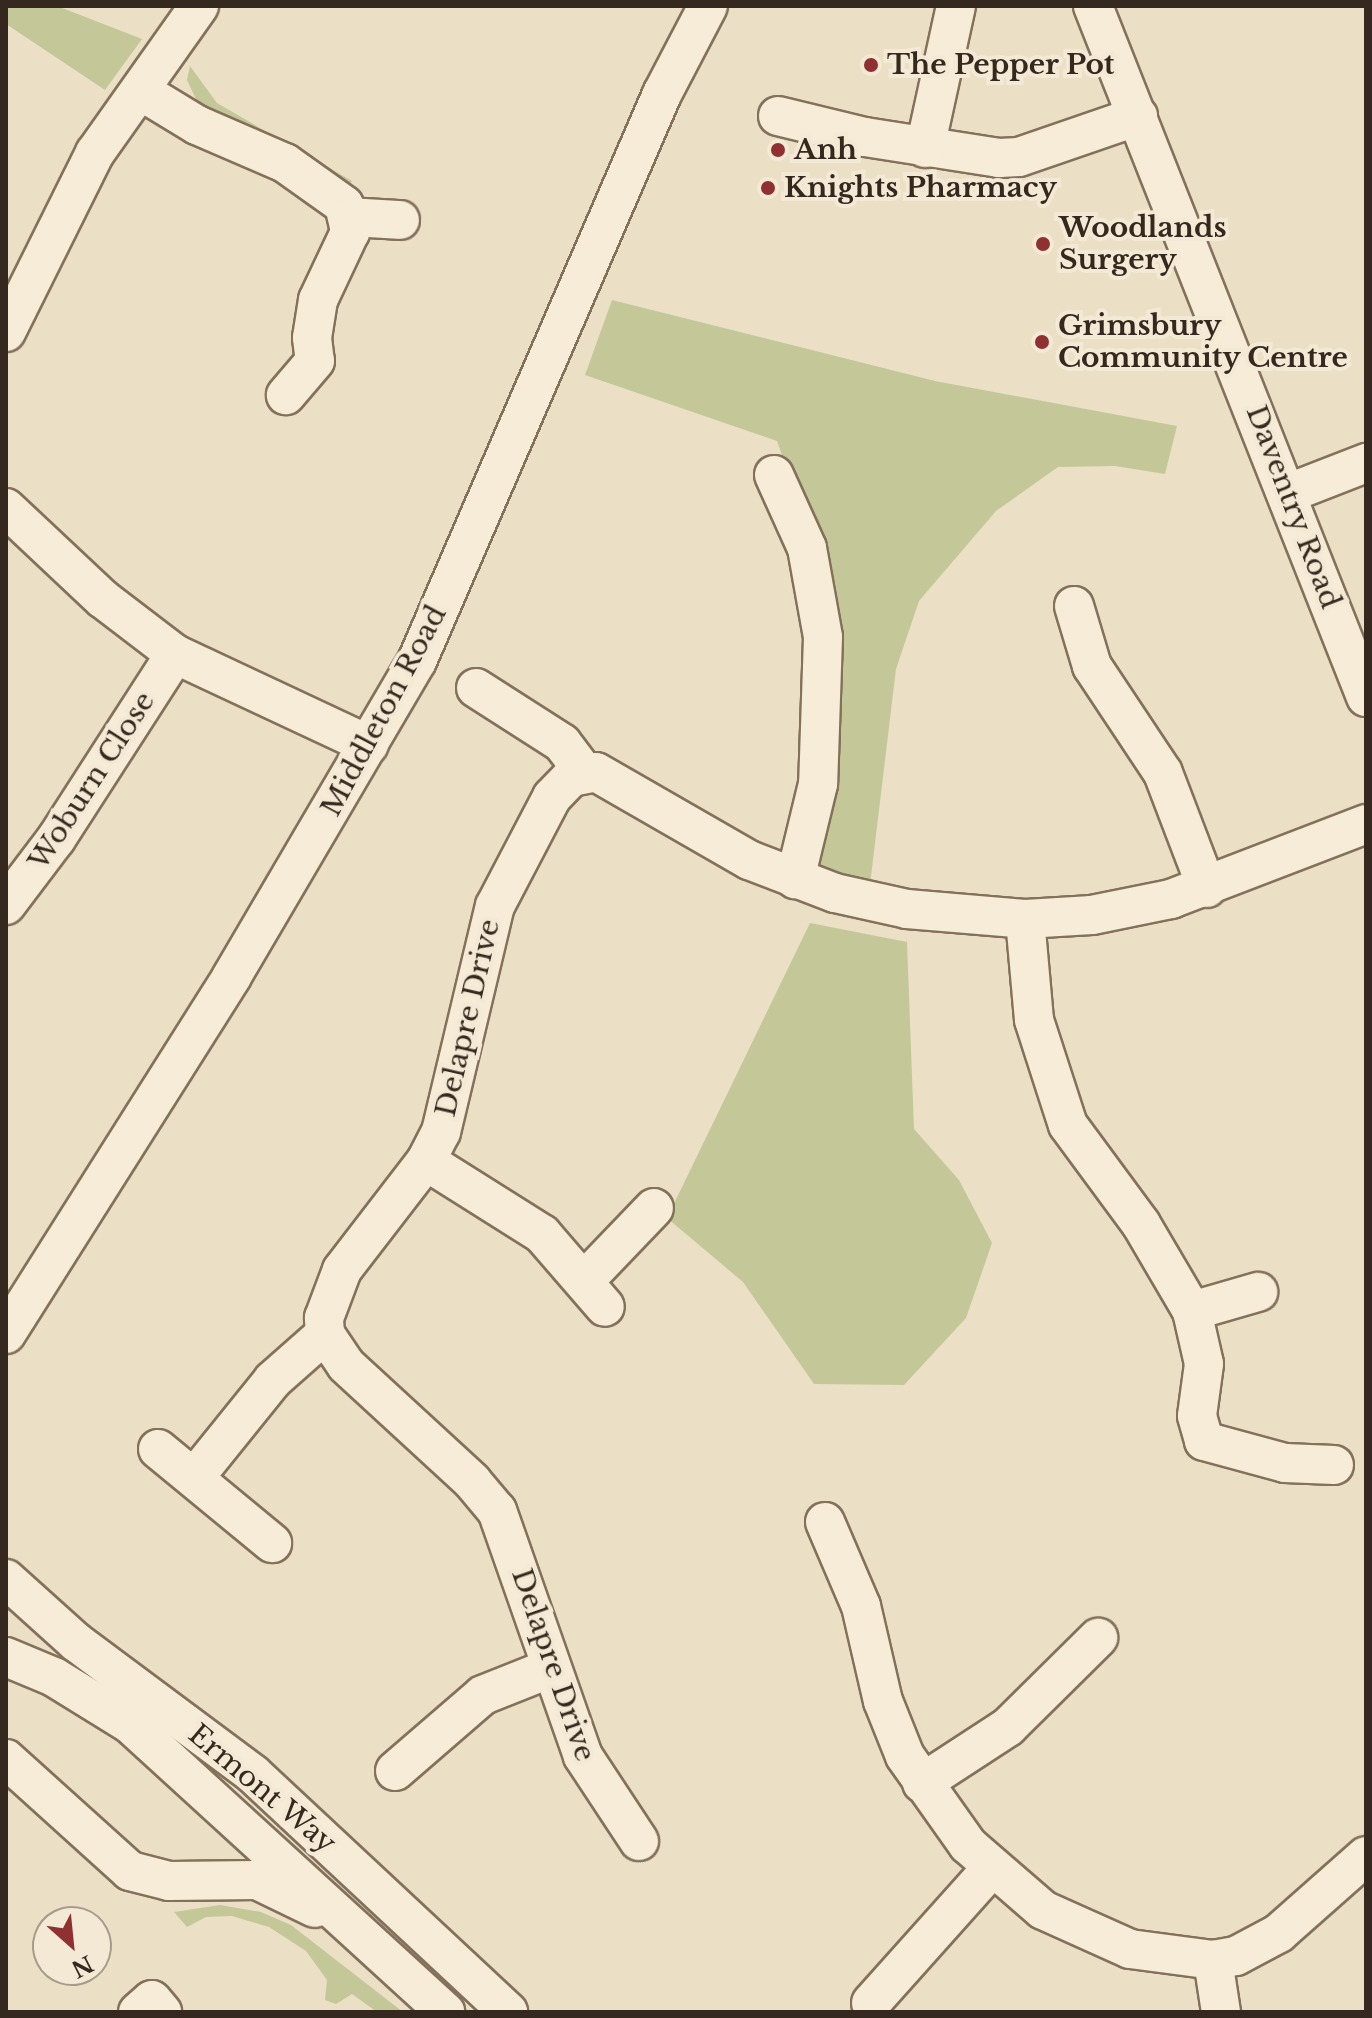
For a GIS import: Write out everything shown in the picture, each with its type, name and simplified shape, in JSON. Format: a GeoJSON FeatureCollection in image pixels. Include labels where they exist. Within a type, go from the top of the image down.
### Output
{"type":"FeatureCollection","features":[{"type":"Feature","properties":{"kind":"street"},"geometry":{"type":"LineString","coordinates":[[6,332],[80,178],[199,6]]}},
{"type":"Feature","properties":{"kind":"street","name":"Middleton Road"},"geometry":{"type":"LineString","coordinates":[[6,1334],[232,976],[417,661],[662,94],[708,6]]}},
{"type":"Feature","properties":{"kind":"street"},"geometry":{"type":"LineString","coordinates":[[925,148],[956,6]]}},
{"type":"Feature","properties":{"kind":"street","name":"Daventry Road"},"geometry":{"type":"LineString","coordinates":[[1093,6],[1289,493],[1366,697]]}},
{"type":"Feature","properties":{"kind":"street"},"geometry":{"type":"LineString","coordinates":[[141,91],[197,125],[285,163],[330,191],[350,217],[350,232],[318,300],[315,361],[286,395]]}},
{"type":"Feature","properties":{"kind":"street"},"geometry":{"type":"LineString","coordinates":[[778,116],[925,148],[1008,158],[1138,116]]}},
{"type":"Feature","properties":{"kind":"street"},"geometry":{"type":"LineString","coordinates":[[350,217],[400,220]]}},
{"type":"Feature","properties":{"kind":"street"},"geometry":{"type":"LineString","coordinates":[[1289,493],[1366,463]]}},
{"type":"Feature","properties":{"kind":"street"},"geometry":{"type":"LineString","coordinates":[[774,475],[807,548],[823,637],[818,784],[795,879]]}},
{"type":"Feature","properties":{"kind":"street"},"geometry":{"type":"LineString","coordinates":[[6,508],[103,599],[175,654],[369,745]]}},
{"type":"Feature","properties":{"kind":"street"},"geometry":{"type":"LineString","coordinates":[[1074,606],[1092,666],[1163,773],[1207,888]]}},
{"type":"Feature","properties":{"kind":"street","name":"Woburn Close"},"geometry":{"type":"LineString","coordinates":[[6,905],[56,839],[175,654]]}},
{"type":"Feature","properties":{"kind":"street"},"geometry":{"type":"LineString","coordinates":[[476,688],[562,743],[584,772],[607,776],[709,839],[795,879],[907,909],[1025,919],[1130,909],[1207,888],[1366,824]]}},
{"type":"Feature","properties":{"kind":"street","name":"Delapre Drive"},"geometry":{"type":"LineString","coordinates":[[584,772],[571,777],[552,797],[495,906],[473,983],[450,1103],[426,1161],[342,1270],[327,1301],[325,1334],[346,1365],[479,1488],[497,1511],[551,1668],[593,1777],[639,1841]]}},
{"type":"Feature","properties":{"kind":"street"},"geometry":{"type":"LineString","coordinates":[[1025,919],[1034,1020],[1068,1125],[1141,1224],[1192,1311],[1204,1364],[1197,1416],[1204,1441],[1285,1463],[1334,1465]]}},
{"type":"Feature","properties":{"kind":"street"},"geometry":{"type":"LineString","coordinates":[[426,1161],[515,1213],[595,1294],[654,1208]]}},
{"type":"Feature","properties":{"kind":"street"},"geometry":{"type":"LineString","coordinates":[[1192,1311],[1258,1292]]}},
{"type":"Feature","properties":{"kind":"street"},"geometry":{"type":"LineString","coordinates":[[194,1478],[273,1380],[325,1334]]}},
{"type":"Feature","properties":{"kind":"street"},"geometry":{"type":"LineString","coordinates":[[158,1449],[272,1543]]}},
{"type":"Feature","properties":{"kind":"street"},"geometry":{"type":"LineString","coordinates":[[825,1522],[861,1606],[889,1721],[922,1783],[991,1869],[1043,1910],[1099,1939],[1157,1956],[1213,1960],[1236,1956],[1279,1933],[1366,1856]]}},
{"type":"Feature","properties":{"kind":"street","name":"Ermont Way"},"geometry":{"type":"LineString","coordinates":[[6,1579],[76,1642],[253,1774],[508,2012]]}},
{"type":"Feature","properties":{"kind":"street"},"geometry":{"type":"LineString","coordinates":[[922,1783],[1008,1727],[1098,1638]]}},
{"type":"Feature","properties":{"kind":"street","name":"Ermont Way"},"geometry":{"type":"LineString","coordinates":[[6,1657],[54,1677],[130,1724],[445,2012]]}},
{"type":"Feature","properties":{"kind":"street"},"geometry":{"type":"LineString","coordinates":[[395,1771],[497,1686],[551,1668]]}},
{"type":"Feature","properties":{"kind":"street"},"geometry":{"type":"LineString","coordinates":[[6,1759],[116,1864],[148,1877],[257,1880],[281,1888],[393,1962]]}},
{"type":"Feature","properties":{"kind":"street"},"geometry":{"type":"LineString","coordinates":[[871,2003],[991,1869]]}},
{"type":"Feature","properties":{"kind":"street"},"geometry":{"type":"LineString","coordinates":[[1213,1960],[1221,2012]]}},
{"type":"Feature","properties":{"kind":"street"},"geometry":{"type":"LineString","coordinates":[[138,2012],[152,2000],[162,2012]]}},
{"type":"Feature","properties":{"kind":"green space"},"geometry":{"type":"Polygon","coordinates":[[[6,6],[57,6],[142,39],[105,90],[6,24],[6,6]]]}},
{"type":"Feature","properties":{"kind":"green space"},"geometry":{"type":"Polygon","coordinates":[[[190,66],[217,103],[352,181],[345,193],[202,112],[187,80],[190,66]]]}},
{"type":"Feature","properties":{"kind":"green space"},"geometry":{"type":"Polygon","coordinates":[[[612,300],[935,381],[1177,426],[1165,474],[1115,466],[1058,467],[996,511],[919,601],[896,669],[869,893],[813,870],[829,589],[777,441],[585,375],[612,300]]]}},
{"type":"Feature","properties":{"kind":"green space"},"geometry":{"type":"Polygon","coordinates":[[[810,923],[907,942],[914,1129],[959,1180],[992,1243],[966,1318],[904,1385],[814,1384],[743,1282],[667,1218],[810,923]]]}},
{"type":"Feature","properties":{"kind":"green space"},"geometry":{"type":"Polygon","coordinates":[[[220,1905],[261,1912],[291,1925],[403,2012],[377,2012],[352,1994],[336,2004],[325,2000],[327,1980],[306,1951],[269,1927],[232,1916],[206,1917],[187,1927],[174,1912],[220,1905]]]}},
{"type":"Feature","properties":{"kind":"place","name":"The Pepper Pot"},"geometry":{"type":"Point","coordinates":[871,65]}},
{"type":"Feature","properties":{"kind":"place","name":"Anh"},"geometry":{"type":"Point","coordinates":[778,150]}},
{"type":"Feature","properties":{"kind":"place","name":"Knights Pharmacy"},"geometry":{"type":"Point","coordinates":[768,188]}},
{"type":"Feature","properties":{"kind":"place","name":"Woodlands Surgery"},"geometry":{"type":"Point","coordinates":[1043,244]}},
{"type":"Feature","properties":{"kind":"place","name":"Grimsbury Community Centre"},"geometry":{"type":"Point","coordinates":[1042,342]}}]}
